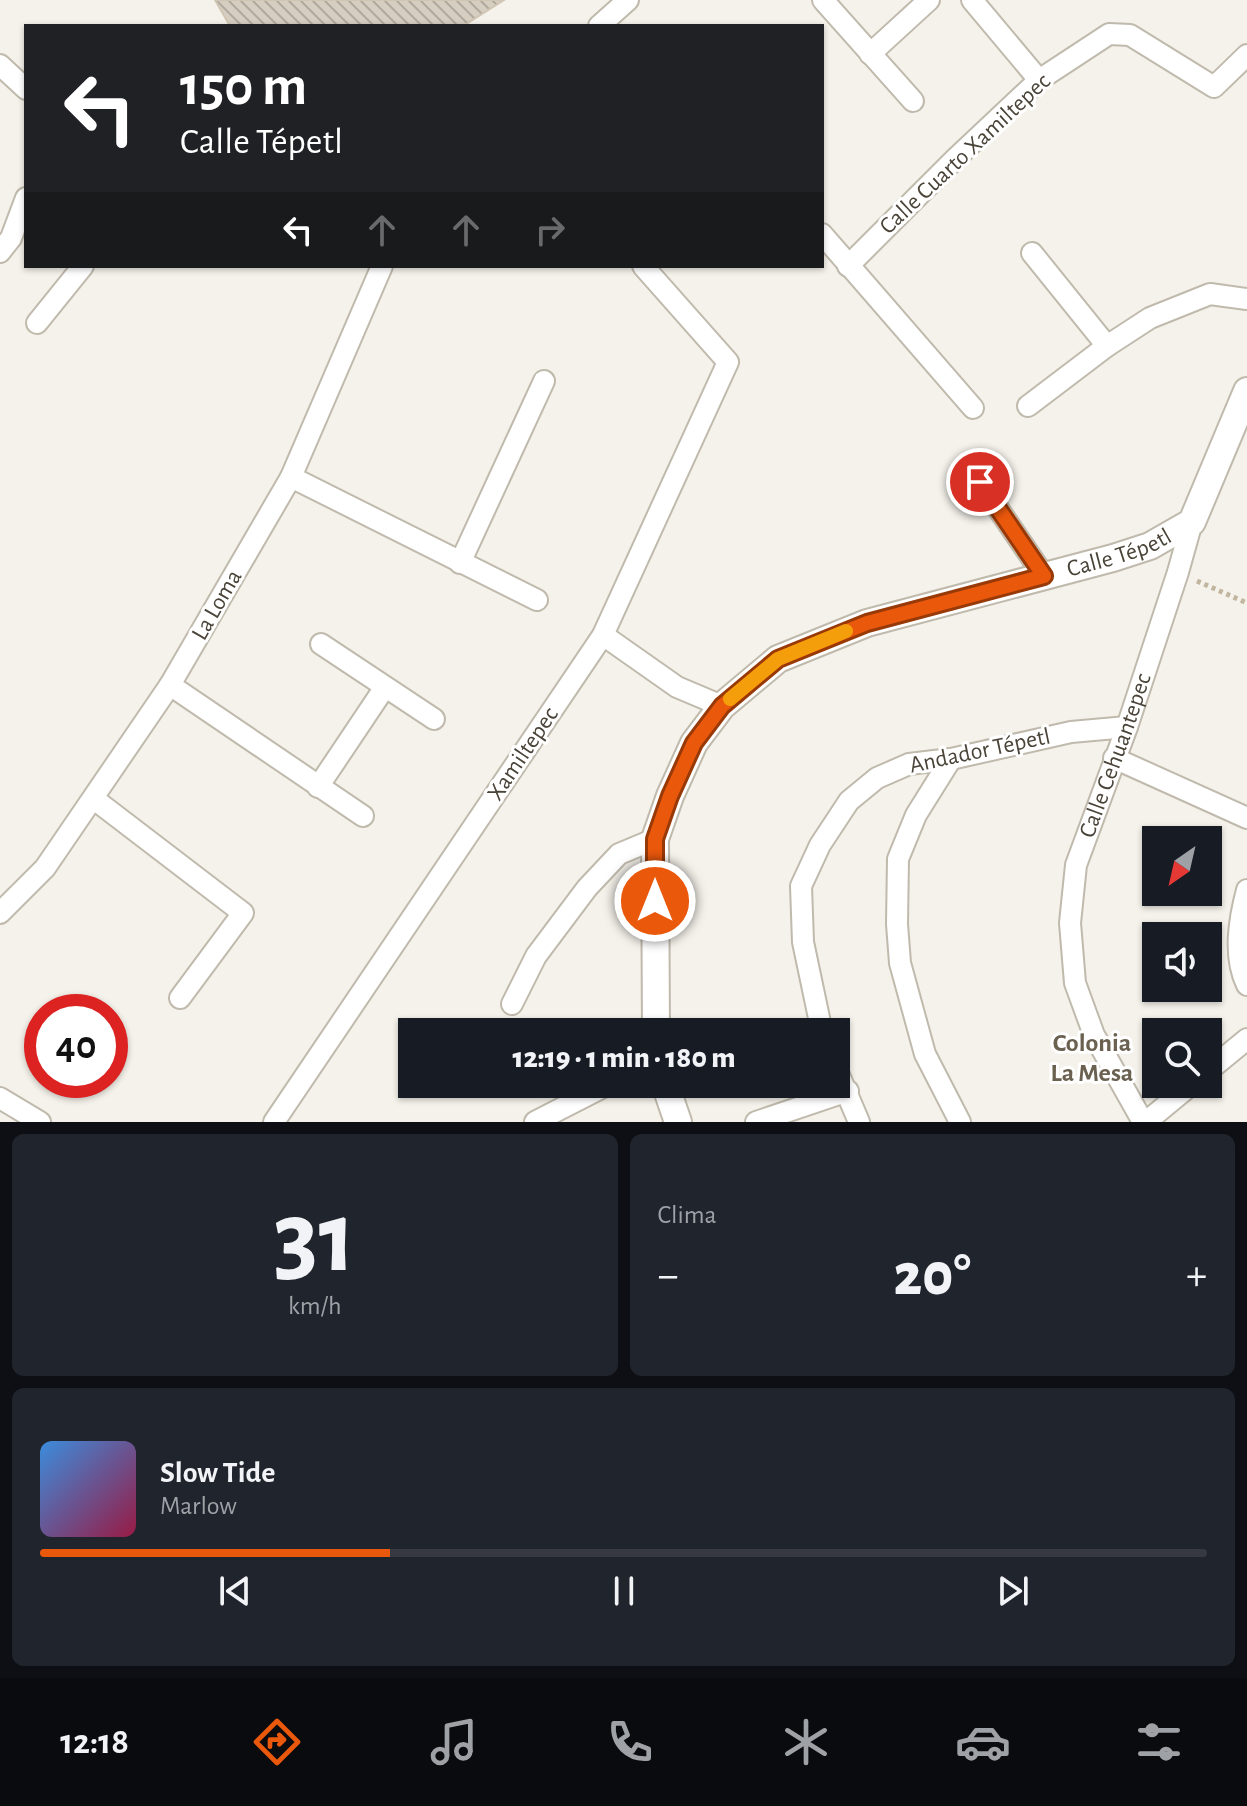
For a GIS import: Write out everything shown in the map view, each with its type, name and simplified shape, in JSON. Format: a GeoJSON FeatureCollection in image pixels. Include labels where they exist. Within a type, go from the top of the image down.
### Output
{"type":"FeatureCollection","features":[{"type":"Feature","properties":{"kind":"street"},"geometry":{"type":"LineString","coordinates":[[601,24],[628,0]]}},
{"type":"Feature","properties":{"kind":"street"},"geometry":{"type":"LineString","coordinates":[[823,0],[913,101]]}},
{"type":"Feature","properties":{"kind":"street"},"geometry":{"type":"LineString","coordinates":[[870,54],[929,0]]}},
{"type":"Feature","properties":{"kind":"street"},"geometry":{"type":"LineString","coordinates":[[972,0],[1039,80]]}},
{"type":"Feature","properties":{"kind":"street","name":"Calle Cuarto Xamiltepec"},"geometry":{"type":"LineString","coordinates":[[848,266],[1039,80],[1109,34],[1130,35],[1214,87],[1247,55]]}},
{"type":"Feature","properties":{"kind":"street"},"geometry":{"type":"LineString","coordinates":[[0,65],[24,87]]}},
{"type":"Feature","properties":{"kind":"street"},"geometry":{"type":"LineString","coordinates":[[0,252],[11,238],[24,203]]}},
{"type":"Feature","properties":{"kind":"street"},"geometry":{"type":"LineString","coordinates":[[824,236],[973,408]]}},
{"type":"Feature","properties":{"kind":"street"},"geometry":{"type":"LineString","coordinates":[[1032,253],[1107,346]]}},
{"type":"Feature","properties":{"kind":"street"},"geometry":{"type":"LineString","coordinates":[[37,323],[81,268]]}},
{"type":"Feature","properties":{"kind":"street","name":"La Loma"},"geometry":{"type":"LineString","coordinates":[[0,913],[45,868],[170,685],[291,477],[381,268]]}},
{"type":"Feature","properties":{"kind":"street","name":"Xamiltepec"},"geometry":{"type":"LineString","coordinates":[[274,1122],[603,635],[728,362],[645,268]]}},
{"type":"Feature","properties":{"kind":"street"},"geometry":{"type":"LineString","coordinates":[[1028,406],[1107,346],[1150,318],[1210,294],[1247,299]]}},
{"type":"Feature","properties":{"kind":"street"},"geometry":{"type":"LineString","coordinates":[[460,563],[544,381]]}},
{"type":"Feature","properties":{"kind":"street","name":"Calle Cehuantepec"},"geometry":{"type":"LineString","coordinates":[[1144,1122],[1094,1035],[1075,983],[1070,923],[1076,865],[1127,727],[1192,522],[1247,391]]}},
{"type":"Feature","properties":{"kind":"street"},"geometry":{"type":"LineString","coordinates":[[291,477],[537,600]]}},
{"type":"Feature","properties":{"kind":"street","name":"Calle Tépetl"},"geometry":{"type":"LineString","coordinates":[[980,482],[1044,576]]}},
{"type":"Feature","properties":{"kind":"street","name":"Calle Tépetl"},"geometry":{"type":"LineString","coordinates":[[656,1018],[655,839],[694,743],[722,706],[778,659],[867,623],[1150,546],[1192,522]]}},
{"type":"Feature","properties":{"kind":"street"},"geometry":{"type":"LineString","coordinates":[[603,635],[677,687],[722,706]]}},
{"type":"Feature","properties":{"kind":"street"},"geometry":{"type":"LineString","coordinates":[[321,644],[434,719]]}},
{"type":"Feature","properties":{"kind":"street"},"geometry":{"type":"LineString","coordinates":[[170,685],[363,816]]}},
{"type":"Feature","properties":{"kind":"street"},"geometry":{"type":"LineString","coordinates":[[318,787],[385,687]]}},
{"type":"Feature","properties":{"kind":"street","name":"Andador Tépetl"},"geometry":{"type":"LineString","coordinates":[[819,1018],[803,942],[801,886],[820,845],[849,801],[877,778],[909,764],[951,759],[1071,732],[1127,727]]}},
{"type":"Feature","properties":{"kind":"street"},"geometry":{"type":"LineString","coordinates":[[1114,758],[1247,818]]}},
{"type":"Feature","properties":{"kind":"street"},"geometry":{"type":"LineString","coordinates":[[951,759],[916,815],[898,859],[897,924],[900,963],[925,1054],[960,1122]]}},
{"type":"Feature","properties":{"kind":"street"},"geometry":{"type":"LineString","coordinates":[[94,799],[243,913],[180,998]]}},
{"type":"Feature","properties":{"kind":"street"},"geometry":{"type":"LineString","coordinates":[[512,1004],[536,956],[587,888],[619,854],[655,839]]}},
{"type":"Feature","properties":{"kind":"street"},"geometry":{"type":"LineString","coordinates":[[1247,890],[1239,921],[1241,972],[1247,985]]}},
{"type":"Feature","properties":{"kind":"street"},"geometry":{"type":"LineString","coordinates":[[1222,1060],[1247,1039]]}},
{"type":"Feature","properties":{"kind":"street"},"geometry":{"type":"LineString","coordinates":[[850,1097],[859,1122]]}},
{"type":"Feature","properties":{"kind":"street"},"geometry":{"type":"LineString","coordinates":[[0,1098],[40,1122]]}},
{"type":"Feature","properties":{"kind":"street"},"geometry":{"type":"LineString","coordinates":[[535,1122],[582,1098]]}},
{"type":"Feature","properties":{"kind":"street"},"geometry":{"type":"LineString","coordinates":[[670,1098],[678,1122]]}},
{"type":"Feature","properties":{"kind":"street"},"geometry":{"type":"LineString","coordinates":[[756,1122],[827,1098]]}},
{"type":"Feature","properties":{"kind":"street"},"geometry":{"type":"LineString","coordinates":[[1144,1122],[1174,1098]]}},
{"type":"Feature","properties":{"kind":"path"},"geometry":{"type":"LineString","coordinates":[[1178,572],[1247,603]]}},
{"type":"Feature","properties":{"kind":"building"},"geometry":{"type":"Polygon","coordinates":[[[215,0],[504,0],[466,24],[229,24],[215,0]]]}},
{"type":"Feature","properties":{"kind":"slow traffic"},"geometry":{"type":"LineString","coordinates":[[730,699],[778,659],[846,631]]}},
{"type":"Feature","properties":{"kind":"district","name":"Colonia La Mesa"},"geometry":{"type":"Point","coordinates":[1092,1058]}},
{"type":"Feature","properties":{"kind":"route"},"geometry":{"type":"LineString","coordinates":[[655,901],[655,839],[694,743],[722,706],[778,659],[867,623],[1044,576],[980,482]]}}]}
